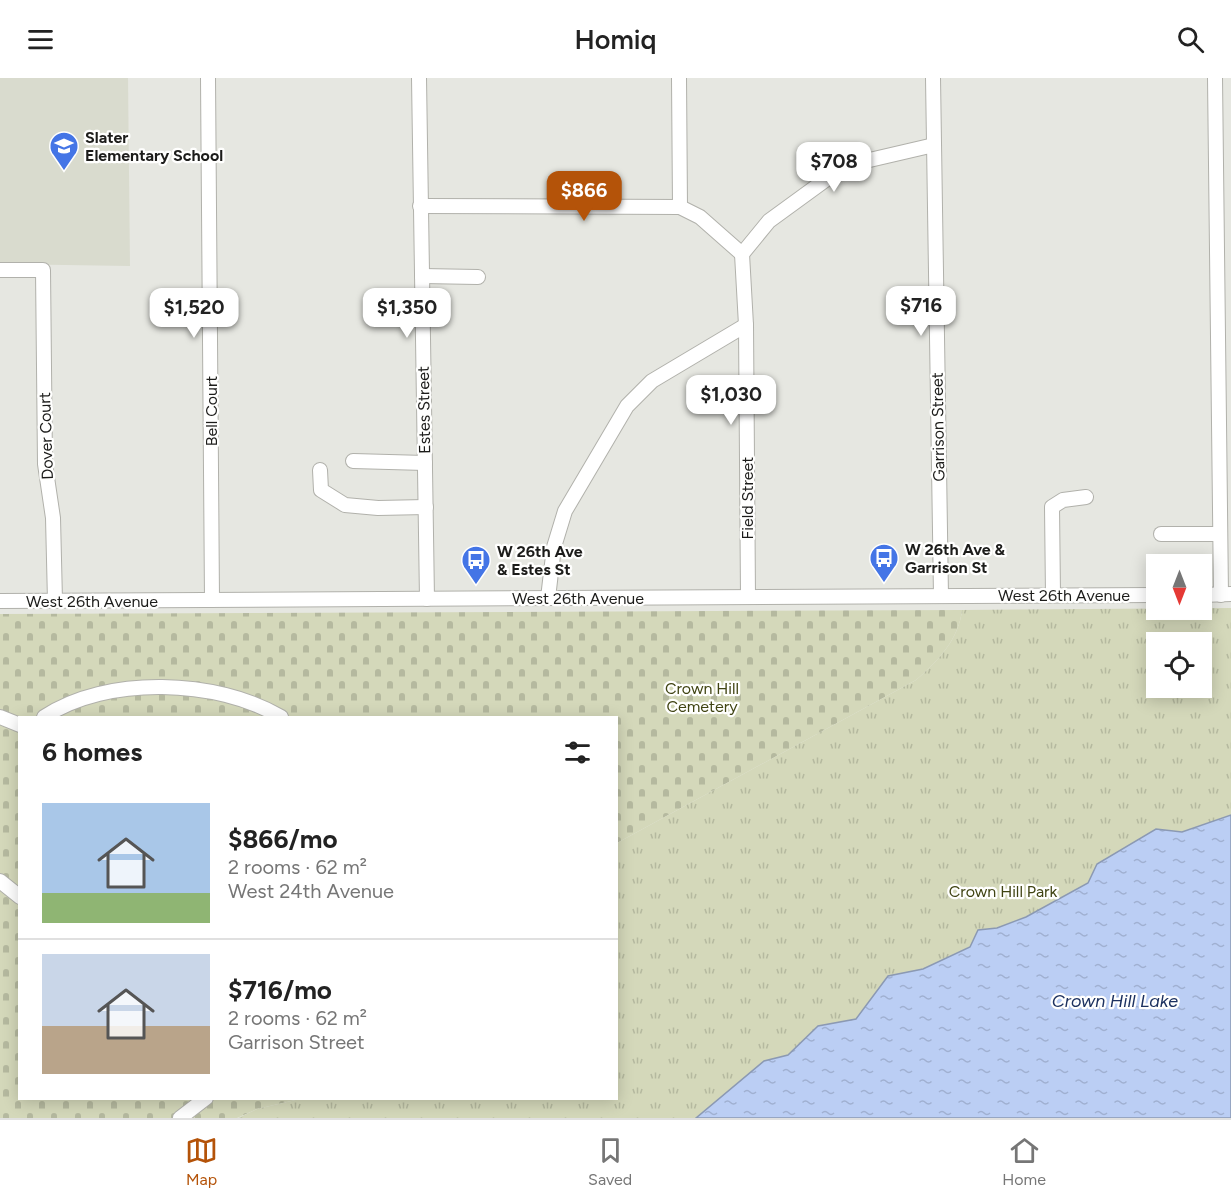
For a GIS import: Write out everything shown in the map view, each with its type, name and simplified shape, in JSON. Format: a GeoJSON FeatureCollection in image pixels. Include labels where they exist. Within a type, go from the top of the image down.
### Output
{"type":"FeatureCollection","features":[{"type":"Feature","properties":{"kind":"street","name":"Bell Court"},"geometry":{"type":"LineString","coordinates":[[208,78],[212,600]]}},
{"type":"Feature","properties":{"kind":"street","name":"Estes Street"},"geometry":{"type":"LineString","coordinates":[[419,78],[427,599]]}},
{"type":"Feature","properties":{"kind":"street"},"geometry":{"type":"LineString","coordinates":[[679,78],[680,207]]}},
{"type":"Feature","properties":{"kind":"street","name":"Garrison Street"},"geometry":{"type":"LineString","coordinates":[[933,78],[941,596]]}},
{"type":"Feature","properties":{"kind":"street"},"geometry":{"type":"LineString","coordinates":[[1215,78],[1220,534],[1226,595]]}},
{"type":"Feature","properties":{"kind":"street"},"geometry":{"type":"LineString","coordinates":[[420,206],[680,207],[700,217],[741,254],[768,221],[839,170],[861,162],[934,145]]}},
{"type":"Feature","properties":{"kind":"street","name":"Field Street"},"geometry":{"type":"LineString","coordinates":[[741,254],[746,325],[748,597]]}},
{"type":"Feature","properties":{"kind":"street","name":"Dover Court"},"geometry":{"type":"LineString","coordinates":[[0,270],[43,270],[45,465],[53,518],[55,601]]}},
{"type":"Feature","properties":{"kind":"street"},"geometry":{"type":"LineString","coordinates":[[422,276],[478,277]]}},
{"type":"Feature","properties":{"kind":"street"},"geometry":{"type":"LineString","coordinates":[[548,598],[554,547],[565,511],[627,406],[652,381],[746,325]]}},
{"type":"Feature","properties":{"kind":"street"},"geometry":{"type":"LineString","coordinates":[[352,461],[425,463]]}},
{"type":"Feature","properties":{"kind":"street"},"geometry":{"type":"LineString","coordinates":[[320,470],[321,490],[345,505],[378,508],[426,507]]}},
{"type":"Feature","properties":{"kind":"street"},"geometry":{"type":"LineString","coordinates":[[1053,596],[1052,507],[1063,500],[1086,497]]}},
{"type":"Feature","properties":{"kind":"street"},"geometry":{"type":"LineString","coordinates":[[1161,534],[1220,534]]}},
{"type":"Feature","properties":{"kind":"street","name":"West 26th Avenue"},"geometry":{"type":"LineString","coordinates":[[0,601],[1146,595]]}},
{"type":"Feature","properties":{"kind":"street"},"geometry":{"type":"LineString","coordinates":[[46,716],[69,703],[89,696],[123,691],[179,688],[240,698],[279,716]]}},
{"type":"Feature","properties":{"kind":"street"},"geometry":{"type":"LineString","coordinates":[[0,717],[18,724]]}},
{"type":"Feature","properties":{"kind":"street"},"geometry":{"type":"LineString","coordinates":[[0,881],[18,895]]}},
{"type":"Feature","properties":{"kind":"street"},"geometry":{"type":"LineString","coordinates":[[180,1118],[203,1100]]}},
{"type":"Feature","properties":{"kind":"shaded area","name":"Slater Elementary School"},"geometry":{"type":"Polygon","coordinates":[[[0,78],[128,78],[130,266],[0,264],[0,78]]]}},
{"type":"Feature","properties":{"kind":"green space","name":"Crown Hill Park"},"geometry":{"type":"Polygon","coordinates":[[[1212,608],[1231,608],[1231,1118],[238,1118],[257,1109],[295,1100],[618,1100],[618,842],[916,680],[946,649],[957,630],[962,610],[1146,609],[1146,620],[1212,620],[1212,608]]]}},
{"type":"Feature","properties":{"kind":"green space","name":"Crown Hill Cemetery"},"geometry":{"type":"Polygon","coordinates":[[[962,610],[952,640],[932,665],[916,680],[618,842],[618,716],[18,716],[18,1100],[295,1100],[257,1109],[237,1118],[0,1118],[0,614],[962,610]]]}},
{"type":"Feature","properties":{"kind":"water","name":"Crown Hill Lake"},"geometry":{"type":"Polygon","coordinates":[[[1231,815],[1231,1118],[696,1118],[764,1061],[788,1055],[818,1026],[856,1019],[888,976],[923,969],[970,947],[978,930],[997,928],[1026,917],[1088,883],[1097,864],[1156,829],[1182,832],[1231,815]]]}},
{"type":"Feature","properties":{"kind":"place","name":"Slater Elementary School"},"geometry":{"type":"Point","coordinates":[64,172]}},
{"type":"Feature","properties":{"kind":"place","name":"W 26th Ave & Garrison St"},"geometry":{"type":"Point","coordinates":[884,584]}},
{"type":"Feature","properties":{"kind":"place","name":"W 26th Ave & Estes St"},"geometry":{"type":"Point","coordinates":[476,586]}}]}
